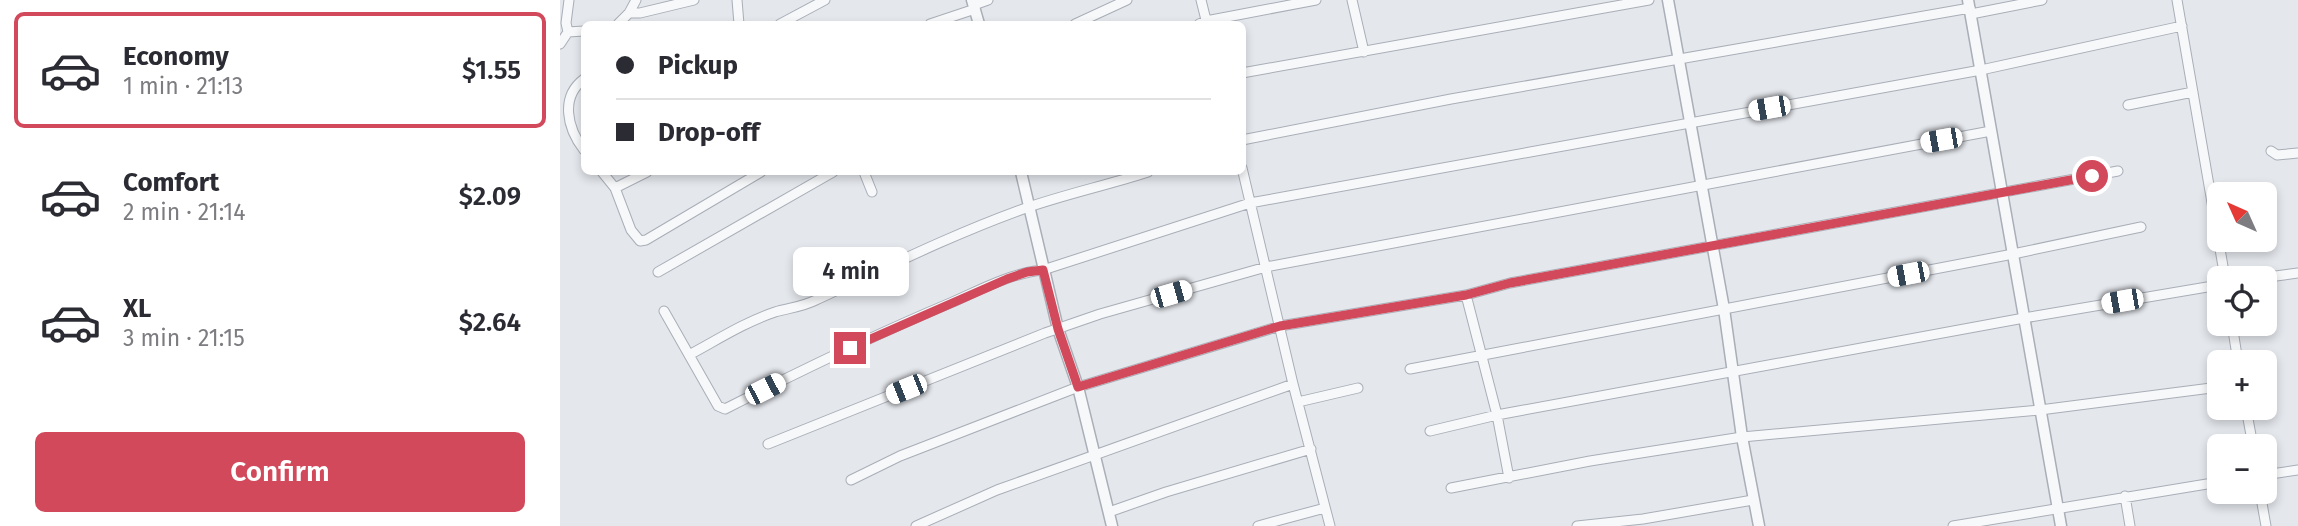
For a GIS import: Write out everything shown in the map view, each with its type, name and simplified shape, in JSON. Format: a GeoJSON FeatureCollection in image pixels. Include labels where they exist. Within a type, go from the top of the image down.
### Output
{"type":"FeatureCollection","features":[{"type":"Feature","properties":{"kind":"street"},"geometry":{"type":"LineString","coordinates":[[560,44],[568,32],[566,23],[569,0]]}},
{"type":"Feature","properties":{"kind":"street"},"geometry":{"type":"LineString","coordinates":[[622,21],[636,0]]}},
{"type":"Feature","properties":{"kind":"street"},"geometry":{"type":"LineString","coordinates":[[629,13],[649,5],[694,0]]}},
{"type":"Feature","properties":{"kind":"street"},"geometry":{"type":"LineString","coordinates":[[737,0],[738,21]]}},
{"type":"Feature","properties":{"kind":"street"},"geometry":{"type":"LineString","coordinates":[[786,21],[825,0]]}},
{"type":"Feature","properties":{"kind":"street"},"geometry":{"type":"LineString","coordinates":[[937,21],[988,0]]}},
{"type":"Feature","properties":{"kind":"street"},"geometry":{"type":"LineString","coordinates":[[1082,21],[1127,0]]}},
{"type":"Feature","properties":{"kind":"street"},"geometry":{"type":"LineString","coordinates":[[1201,0],[1204,21]]}},
{"type":"Feature","properties":{"kind":"street"},"geometry":{"type":"LineString","coordinates":[[1214,21],[1316,0]]}},
{"type":"Feature","properties":{"kind":"street"},"geometry":{"type":"LineString","coordinates":[[1352,0],[1364,52]]}},
{"type":"Feature","properties":{"kind":"street"},"geometry":{"type":"LineString","coordinates":[[1246,73],[1649,0]]}},
{"type":"Feature","properties":{"kind":"street"},"geometry":{"type":"LineString","coordinates":[[1668,0],[1724,309],[1742,437],[1759,526]]}},
{"type":"Feature","properties":{"kind":"street"},"geometry":{"type":"LineString","coordinates":[[1246,139],[1451,99],[1970,7],[2042,0]]}},
{"type":"Feature","properties":{"kind":"street"},"geometry":{"type":"LineString","coordinates":[[2177,0],[2223,266]]}},
{"type":"Feature","properties":{"kind":"street"},"geometry":{"type":"LineString","coordinates":[[1970,7],[2061,526]]}},
{"type":"Feature","properties":{"kind":"street"},"geometry":{"type":"LineString","coordinates":[[664,312],[718,406],[725,409],[919,316],[1007,279],[1043,270],[1250,203],[1981,70],[2182,26]]}},
{"type":"Feature","properties":{"kind":"street"},"geometry":{"type":"LineString","coordinates":[[568,32],[581,32]]}},
{"type":"Feature","properties":{"kind":"street"},"geometry":{"type":"LineString","coordinates":[[581,82],[571,91],[566,110],[573,136],[581,146]]}},
{"type":"Feature","properties":{"kind":"street"},"geometry":{"type":"LineString","coordinates":[[2128,105],[2193,92]]}},
{"type":"Feature","properties":{"kind":"street"},"geometry":{"type":"LineString","coordinates":[[768,444],[1100,314],[1266,267],[1991,131]]}},
{"type":"Feature","properties":{"kind":"street"},"geometry":{"type":"LineString","coordinates":[[2271,151],[2277,155],[2298,153]]}},
{"type":"Feature","properties":{"kind":"street"},"geometry":{"type":"LineString","coordinates":[[851,480],[900,456],[1078,387],[1280,326],[1466,295],[1510,283],[2118,171]]}},
{"type":"Feature","properties":{"kind":"street"},"geometry":{"type":"LineString","coordinates":[[604,175],[615,188],[631,230],[640,241],[756,175]]}},
{"type":"Feature","properties":{"kind":"street"},"geometry":{"type":"LineString","coordinates":[[615,188],[641,175]]}},
{"type":"Feature","properties":{"kind":"street"},"geometry":{"type":"LineString","coordinates":[[658,272],[828,175]]}},
{"type":"Feature","properties":{"kind":"street"},"geometry":{"type":"LineString","coordinates":[[865,175],[872,192]]}},
{"type":"Feature","properties":{"kind":"street"},"geometry":{"type":"LineString","coordinates":[[1022,175],[1027,208],[1058,329],[1078,387],[1112,526]]}},
{"type":"Feature","properties":{"kind":"street"},"geometry":{"type":"LineString","coordinates":[[689,355],[772,313],[794,309],[814,301],[899,260],[1027,208],[1138,175]]}},
{"type":"Feature","properties":{"kind":"street"},"geometry":{"type":"LineString","coordinates":[[1244,175],[1330,526]]}},
{"type":"Feature","properties":{"kind":"street"},"geometry":{"type":"LineString","coordinates":[[1410,369],[2141,227]]}},
{"type":"Feature","properties":{"kind":"street"},"geometry":{"type":"LineString","coordinates":[[2277,276],[2298,273]]}},
{"type":"Feature","properties":{"kind":"street"},"geometry":{"type":"LineString","coordinates":[[1430,431],[1497,415],[2207,287]]}},
{"type":"Feature","properties":{"kind":"street"},"geometry":{"type":"LineString","coordinates":[[1466,295],[1483,355],[1509,478]]}},
{"type":"Feature","properties":{"kind":"street"},"geometry":{"type":"LineString","coordinates":[[915,526],[997,490],[1293,384]]}},
{"type":"Feature","properties":{"kind":"street"},"geometry":{"type":"LineString","coordinates":[[1298,402],[1358,388]]}},
{"type":"Feature","properties":{"kind":"street"},"geometry":{"type":"LineString","coordinates":[[1451,488],[1590,461],[1742,437],[2040,410],[2207,389]]}},
{"type":"Feature","properties":{"kind":"street"},"geometry":{"type":"LineString","coordinates":[[1109,512],[1166,492],[1311,449]]}},
{"type":"Feature","properties":{"kind":"street"},"geometry":{"type":"LineString","coordinates":[[2277,473],[2298,470]]}},
{"type":"Feature","properties":{"kind":"street"},"geometry":{"type":"LineString","coordinates":[[1953,526],[2207,484]]}},
{"type":"Feature","properties":{"kind":"street"},"geometry":{"type":"LineString","coordinates":[[2125,496],[2130,526]]}},
{"type":"Feature","properties":{"kind":"street"},"geometry":{"type":"LineString","coordinates":[[1577,526],[1643,519],[1754,499]]}},
{"type":"Feature","properties":{"kind":"street"},"geometry":{"type":"LineString","coordinates":[[2262,504],[2266,526]]}},
{"type":"Feature","properties":{"kind":"street"},"geometry":{"type":"LineString","coordinates":[[1258,526],[1325,508]]}},
{"type":"Feature","properties":{"kind":"route"},"geometry":{"type":"LineString","coordinates":[[850,348],[1007,279],[1043,270],[1058,329],[1078,387],[1280,326],[1466,295],[1510,283],[2092,176]]}}]}
